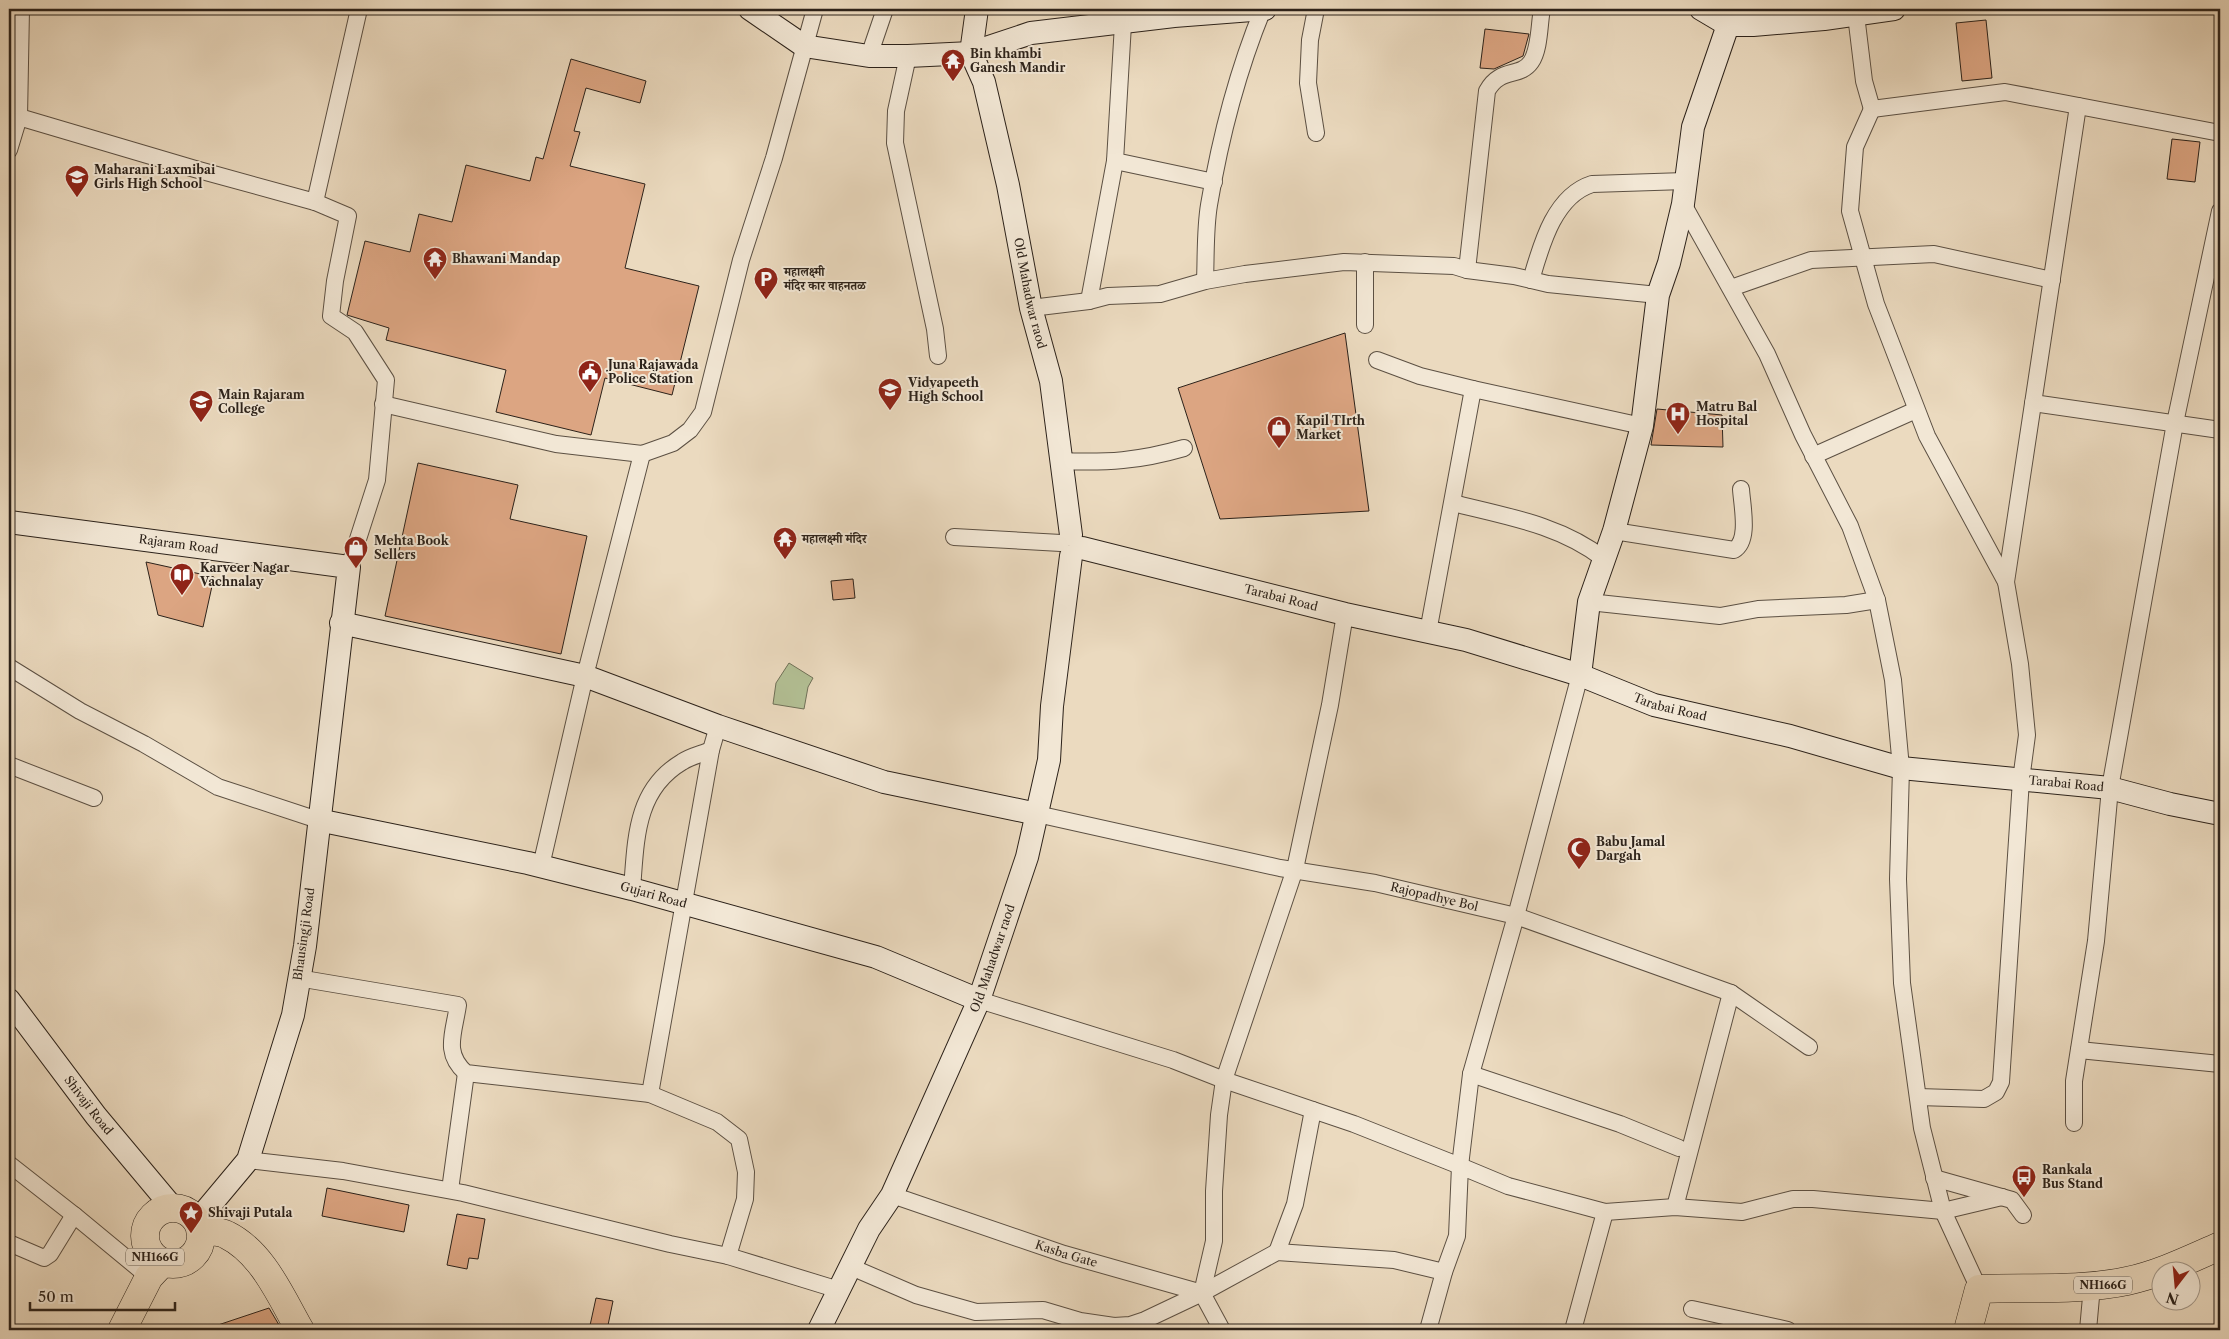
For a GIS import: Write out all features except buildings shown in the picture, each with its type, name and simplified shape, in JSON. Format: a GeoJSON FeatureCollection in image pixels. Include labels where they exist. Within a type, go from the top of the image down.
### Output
{"type":"FeatureCollection","features":[{"type":"Feature","properties":{"kind":"highway"},"geometry":{"type":"LineString","coordinates":[[173,1208],[183,1210],[198,1226],[226,1234],[244,1246],[266,1272],[300,1330]]}},
{"type":"Feature","properties":{"kind":"highway","name":"NH166G"},"geometry":{"type":"LineString","coordinates":[[156,1270],[146,1246],[146,1228],[156,1213],[164,1209],[173,1208]]}},
{"type":"Feature","properties":{"kind":"highway","name":"NH166G"},"geometry":{"type":"LineString","coordinates":[[122,1330],[156,1270],[177,1264],[193,1256],[201,1239],[198,1226]]}},
{"type":"Feature","properties":{"kind":"highway","name":"NH166G"},"geometry":{"type":"LineString","coordinates":[[1979,1289],[2092,1286],[2129,1281],[2176,1266],[2220,1246]]}},
{"type":"Feature","properties":{"kind":"highway"},"geometry":{"type":"LineString","coordinates":[[1968,1330],[1979,1289]]}},
{"type":"Feature","properties":{"kind":"street"},"geometry":{"type":"LineString","coordinates":[[9,150],[19,117],[21,9]]}},
{"type":"Feature","properties":{"kind":"street"},"geometry":{"type":"LineString","coordinates":[[315,202],[359,9]]}},
{"type":"Feature","properties":{"kind":"street"},"geometry":{"type":"LineString","coordinates":[[750,9],[804,46],[869,56],[971,53],[1031,33],[1123,24],[1174,16],[1264,9],[1249,42],[1214,182],[1209,206],[1205,281]]}},
{"type":"Feature","properties":{"kind":"street"},"geometry":{"type":"LineString","coordinates":[[383,404],[556,444],[642,454],[673,443],[690,430],[703,412],[741,260],[774,158],[815,9]]}},
{"type":"Feature","properties":{"kind":"street"},"geometry":{"type":"LineString","coordinates":[[869,56],[885,9]]}},
{"type":"Feature","properties":{"kind":"street"},"geometry":{"type":"LineString","coordinates":[[971,53],[977,9]]}},
{"type":"Feature","properties":{"kind":"street"},"geometry":{"type":"LineString","coordinates":[[1316,9],[1310,40],[1308,83],[1316,133]]}},
{"type":"Feature","properties":{"kind":"street"},"geometry":{"type":"LineString","coordinates":[[1467,270],[1487,91],[1497,78],[1522,70],[1531,62],[1542,9]]}},
{"type":"Feature","properties":{"kind":"street"},"geometry":{"type":"LineString","coordinates":[[1701,9],[1728,25],[1753,25],[1856,15],[1894,9]]}},
{"type":"Feature","properties":{"kind":"street"},"geometry":{"type":"LineString","coordinates":[[1856,15],[1864,81],[1872,109],[1855,147],[1850,212],[1876,304],[1916,410],[1927,436],[2006,582]]}},
{"type":"Feature","properties":{"kind":"street"},"geometry":{"type":"LineString","coordinates":[[1089,301],[1115,162],[1123,24]]}},
{"type":"Feature","properties":{"kind":"street"},"geometry":{"type":"LineString","coordinates":[[1428,1330],[1444,1272],[1457,1236],[1460,1166],[1471,1074],[1516,916],[1580,675],[1589,602],[1614,531],[1642,426],[1658,295],[1670,262],[1683,204],[1693,127],[1728,25]]}},
{"type":"Feature","properties":{"kind":"street","name":"Old Mahadwar raod"},"geometry":{"type":"LineString","coordinates":[[819,1330],[869,1229],[892,1195],[979,1000],[1028,857],[1050,760],[1052,706],[1071,546],[1051,381],[1031,308],[1011,202],[984,82],[971,53]]}},
{"type":"Feature","properties":{"kind":"street"},"geometry":{"type":"LineString","coordinates":[[908,56],[896,111],[896,143],[935,329],[938,356]]}},
{"type":"Feature","properties":{"kind":"street"},"geometry":{"type":"LineString","coordinates":[[1872,109],[2005,92],[2220,133]]}},
{"type":"Feature","properties":{"kind":"street"},"geometry":{"type":"LineString","coordinates":[[1918,1097],[1984,1099],[1996,1092],[2001,1082],[2021,780],[2027,735],[2020,664],[2006,582],[2078,106]]}},
{"type":"Feature","properties":{"kind":"street"},"geometry":{"type":"LineString","coordinates":[[19,117],[315,202],[348,216],[335,281],[331,316],[355,332],[386,380],[377,480],[350,567]]}},
{"type":"Feature","properties":{"kind":"street"},"geometry":{"type":"LineString","coordinates":[[1115,162],[1214,182]]}},
{"type":"Feature","properties":{"kind":"street"},"geometry":{"type":"LineString","coordinates":[[1531,280],[1543,240],[1551,222],[1579,188],[1592,184],[1685,181]]}},
{"type":"Feature","properties":{"kind":"street"},"geometry":{"type":"LineString","coordinates":[[1683,204],[1767,354],[1813,456],[1850,526],[1877,600],[1893,680],[1901,768],[1898,879],[1902,983],[1922,1128],[1943,1211],[1979,1289]]}},
{"type":"Feature","properties":{"kind":"street"},"geometry":{"type":"LineString","coordinates":[[2074,1123],[2074,1081],[2096,941],[2110,788],[2175,424],[2220,211]]}},
{"type":"Feature","properties":{"kind":"street"},"geometry":{"type":"LineString","coordinates":[[1731,288],[1811,260],[1934,254],[2052,280]]}},
{"type":"Feature","properties":{"kind":"street"},"geometry":{"type":"LineString","coordinates":[[1031,308],[1089,301],[1108,296],[1160,294],[1205,281],[1245,274],[1344,262],[1454,266],[1467,270],[1593,290],[1624,290],[1658,295]]}},
{"type":"Feature","properties":{"kind":"street"},"geometry":{"type":"LineString","coordinates":[[1365,262],[1365,325]]}},
{"type":"Feature","properties":{"kind":"street"},"geometry":{"type":"LineString","coordinates":[[1377,360],[1420,376],[1642,426]]}},
{"type":"Feature","properties":{"kind":"street"},"geometry":{"type":"LineString","coordinates":[[1428,632],[1473,389]]}},
{"type":"Feature","properties":{"kind":"street"},"geometry":{"type":"LineString","coordinates":[[2033,403],[2220,430]]}},
{"type":"Feature","properties":{"kind":"street"},"geometry":{"type":"LineString","coordinates":[[1813,456],[1916,410]]}},
{"type":"Feature","properties":{"kind":"street"},"geometry":{"type":"LineString","coordinates":[[1060,461],[1107,463],[1151,458],[1184,448]]}},
{"type":"Feature","properties":{"kind":"street"},"geometry":{"type":"LineString","coordinates":[[541,866],[585,676],[642,454]]}},
{"type":"Feature","properties":{"kind":"street"},"geometry":{"type":"LineString","coordinates":[[1614,531],[1734,550],[1739,547],[1743,538],[1741,489]]}},
{"type":"Feature","properties":{"kind":"street"},"geometry":{"type":"LineString","coordinates":[[1453,503],[1538,524],[1584,543],[1604,559]]}},
{"type":"Feature","properties":{"kind":"street","name":"Rajaram Road"},"geometry":{"type":"LineString","coordinates":[[9,522],[350,567]]}},
{"type":"Feature","properties":{"kind":"street"},"geometry":{"type":"LineString","coordinates":[[954,537],[1071,546]]}},
{"type":"Feature","properties":{"kind":"street","name":"Tarabai Road"},"geometry":{"type":"LineString","coordinates":[[1071,546],[1345,614],[1466,640],[1580,675],[1654,705],[1790,736],[1901,768],[2110,788],[2170,804],[2220,814]]}},
{"type":"Feature","properties":{"kind":"street","name":"Bhausingji Road"},"geometry":{"type":"LineString","coordinates":[[198,1226],[248,1160],[282,1056],[293,1015],[298,978],[306,946],[318,820],[337,682],[342,623],[350,567]]}},
{"type":"Feature","properties":{"kind":"street"},"geometry":{"type":"LineString","coordinates":[[1589,602],[1720,616],[1758,609],[1846,605],[1877,600]]}},
{"type":"Feature","properties":{"kind":"street"},"geometry":{"type":"LineString","coordinates":[[1222,1330],[1202,1293],[1214,1241],[1214,1191],[1219,1115],[1224,1080],[1295,870],[1330,705],[1345,614]]}},
{"type":"Feature","properties":{"kind":"street"},"geometry":{"type":"LineString","coordinates":[[342,623],[585,676],[718,726],[884,782],[1037,814]]}},
{"type":"Feature","properties":{"kind":"street"},"geometry":{"type":"LineString","coordinates":[[9,667],[80,710],[218,787],[318,820]]}},
{"type":"Feature","properties":{"kind":"street"},"geometry":{"type":"LineString","coordinates":[[650,1094],[711,750],[718,726]]}},
{"type":"Feature","properties":{"kind":"street"},"geometry":{"type":"LineString","coordinates":[[632,889],[638,824],[650,795],[676,766],[711,750]]}},
{"type":"Feature","properties":{"kind":"street"},"geometry":{"type":"LineString","coordinates":[[9,765],[94,798]]}},
{"type":"Feature","properties":{"kind":"street","name":"Rajopadhye Bol"},"geometry":{"type":"LineString","coordinates":[[1037,814],[1280,868],[1375,883],[1516,916],[1732,993],[1809,1047]]}},
{"type":"Feature","properties":{"kind":"street","name":"Gujari Road"},"geometry":{"type":"LineString","coordinates":[[318,820],[541,866],[632,889],[876,957],[979,1000]]}},
{"type":"Feature","properties":{"kind":"street"},"geometry":{"type":"LineString","coordinates":[[298,978],[376,993],[458,1005],[451,1053],[455,1063],[466,1073],[650,1094],[717,1122],[738,1139],[746,1172],[744,1199],[728,1256]]}},
{"type":"Feature","properties":{"kind":"street"},"geometry":{"type":"LineString","coordinates":[[1675,1207],[1732,993]]}},
{"type":"Feature","properties":{"kind":"street","name":"Shivaji Road"},"geometry":{"type":"LineString","coordinates":[[9,1000],[96,1116],[173,1208]]}},
{"type":"Feature","properties":{"kind":"street"},"geometry":{"type":"LineString","coordinates":[[979,1000],[1173,1060],[1224,1080],[1428,1151],[1508,1186],[1606,1212],[1675,1207],[1742,1212],[1793,1200],[1813,1199],[1943,1211],[2002,1197]]}},
{"type":"Feature","properties":{"kind":"street"},"geometry":{"type":"LineString","coordinates":[[2079,1050],[2220,1064]]}},
{"type":"Feature","properties":{"kind":"street"},"geometry":{"type":"LineString","coordinates":[[450,1190],[466,1073]]}},
{"type":"Feature","properties":{"kind":"street"},"geometry":{"type":"LineString","coordinates":[[1471,1074],[1620,1124],[1679,1148]]}},
{"type":"Feature","properties":{"kind":"street"},"geometry":{"type":"LineString","coordinates":[[1277,1252],[1295,1204],[1314,1110]]}},
{"type":"Feature","properties":{"kind":"street"},"geometry":{"type":"LineString","coordinates":[[248,1160],[343,1171],[450,1190],[670,1244],[728,1256],[839,1290]]}},
{"type":"Feature","properties":{"kind":"street"},"geometry":{"type":"LineString","coordinates":[[9,1164],[74,1215],[156,1270]]}},
{"type":"Feature","properties":{"kind":"street"},"geometry":{"type":"LineString","coordinates":[[1934,1178],[2012,1200],[2023,1215]]}},
{"type":"Feature","properties":{"kind":"street","name":"Kasba Gate"},"geometry":{"type":"LineString","coordinates":[[892,1195],[1064,1254],[1202,1293]]}},
{"type":"Feature","properties":{"kind":"street"},"geometry":{"type":"LineString","coordinates":[[1572,1330],[1606,1212]]}},
{"type":"Feature","properties":{"kind":"street"},"geometry":{"type":"LineString","coordinates":[[9,1243],[44,1258],[50,1254],[74,1215]]}},
{"type":"Feature","properties":{"kind":"street"},"geometry":{"type":"LineString","coordinates":[[850,1267],[916,1295],[967,1310],[995,1313],[1043,1310],[1098,1325],[1130,1325],[1202,1293],[1277,1252],[1394,1260],[1444,1272]]}},
{"type":"Feature","properties":{"kind":"street"},"geometry":{"type":"LineString","coordinates":[[2091,1329],[2092,1286]]}},
{"type":"Feature","properties":{"kind":"street"},"geometry":{"type":"LineString","coordinates":[[1692,1309],[1788,1330]]}},
{"type":"Feature","properties":{"kind":"green space"},"geometry":{"type":"Polygon","coordinates":[[[789,663],[813,678],[808,687],[804,709],[773,704],[776,683],[789,663]]]}},
{"type":"Feature","properties":{"kind":"place","name":"Bin khambi Ganesh Mandir"},"geometry":{"type":"Point","coordinates":[953,82]}},
{"type":"Feature","properties":{"kind":"place","name":"Maharani Laxmibai Girls High School"},"geometry":{"type":"Point","coordinates":[77,198]}},
{"type":"Feature","properties":{"kind":"place","name":"Bhawani Mandap"},"geometry":{"type":"Point","coordinates":[435,280]}},
{"type":"Feature","properties":{"kind":"place","name":"महालक्ष्मी मंदिर कार वाहनतळ"},"geometry":{"type":"Point","coordinates":[766,300]}},
{"type":"Feature","properties":{"kind":"place","name":"Juna Rajawada Police Station"},"geometry":{"type":"Point","coordinates":[590,393]}},
{"type":"Feature","properties":{"kind":"place","name":"Vidyapeeth High School"},"geometry":{"type":"Point","coordinates":[890,411]}},
{"type":"Feature","properties":{"kind":"place","name":"Main Rajaram College"},"geometry":{"type":"Point","coordinates":[201,423]}},
{"type":"Feature","properties":{"kind":"place","name":"Matru Bal Hospital"},"geometry":{"type":"Point","coordinates":[1678,435]}},
{"type":"Feature","properties":{"kind":"place","name":"Kapil TIrth Market"},"geometry":{"type":"Point","coordinates":[1279,449]}},
{"type":"Feature","properties":{"kind":"place","name":"महालक्ष्मी मंदिर"},"geometry":{"type":"Point","coordinates":[785,560]}},
{"type":"Feature","properties":{"kind":"place","name":"Mehta Book Sellers"},"geometry":{"type":"Point","coordinates":[356,569]}},
{"type":"Feature","properties":{"kind":"place","name":"Karveer Nagar Vachnalay"},"geometry":{"type":"Point","coordinates":[182,596]}},
{"type":"Feature","properties":{"kind":"place","name":"Babu Jamal Dargah"},"geometry":{"type":"Point","coordinates":[1579,870]}},
{"type":"Feature","properties":{"kind":"place","name":"Rankala Bus Stand"},"geometry":{"type":"Point","coordinates":[2024,1198]}},
{"type":"Feature","properties":{"kind":"place","name":"Shivaji Putala"},"geometry":{"type":"Point","coordinates":[191,1234]}}]}
